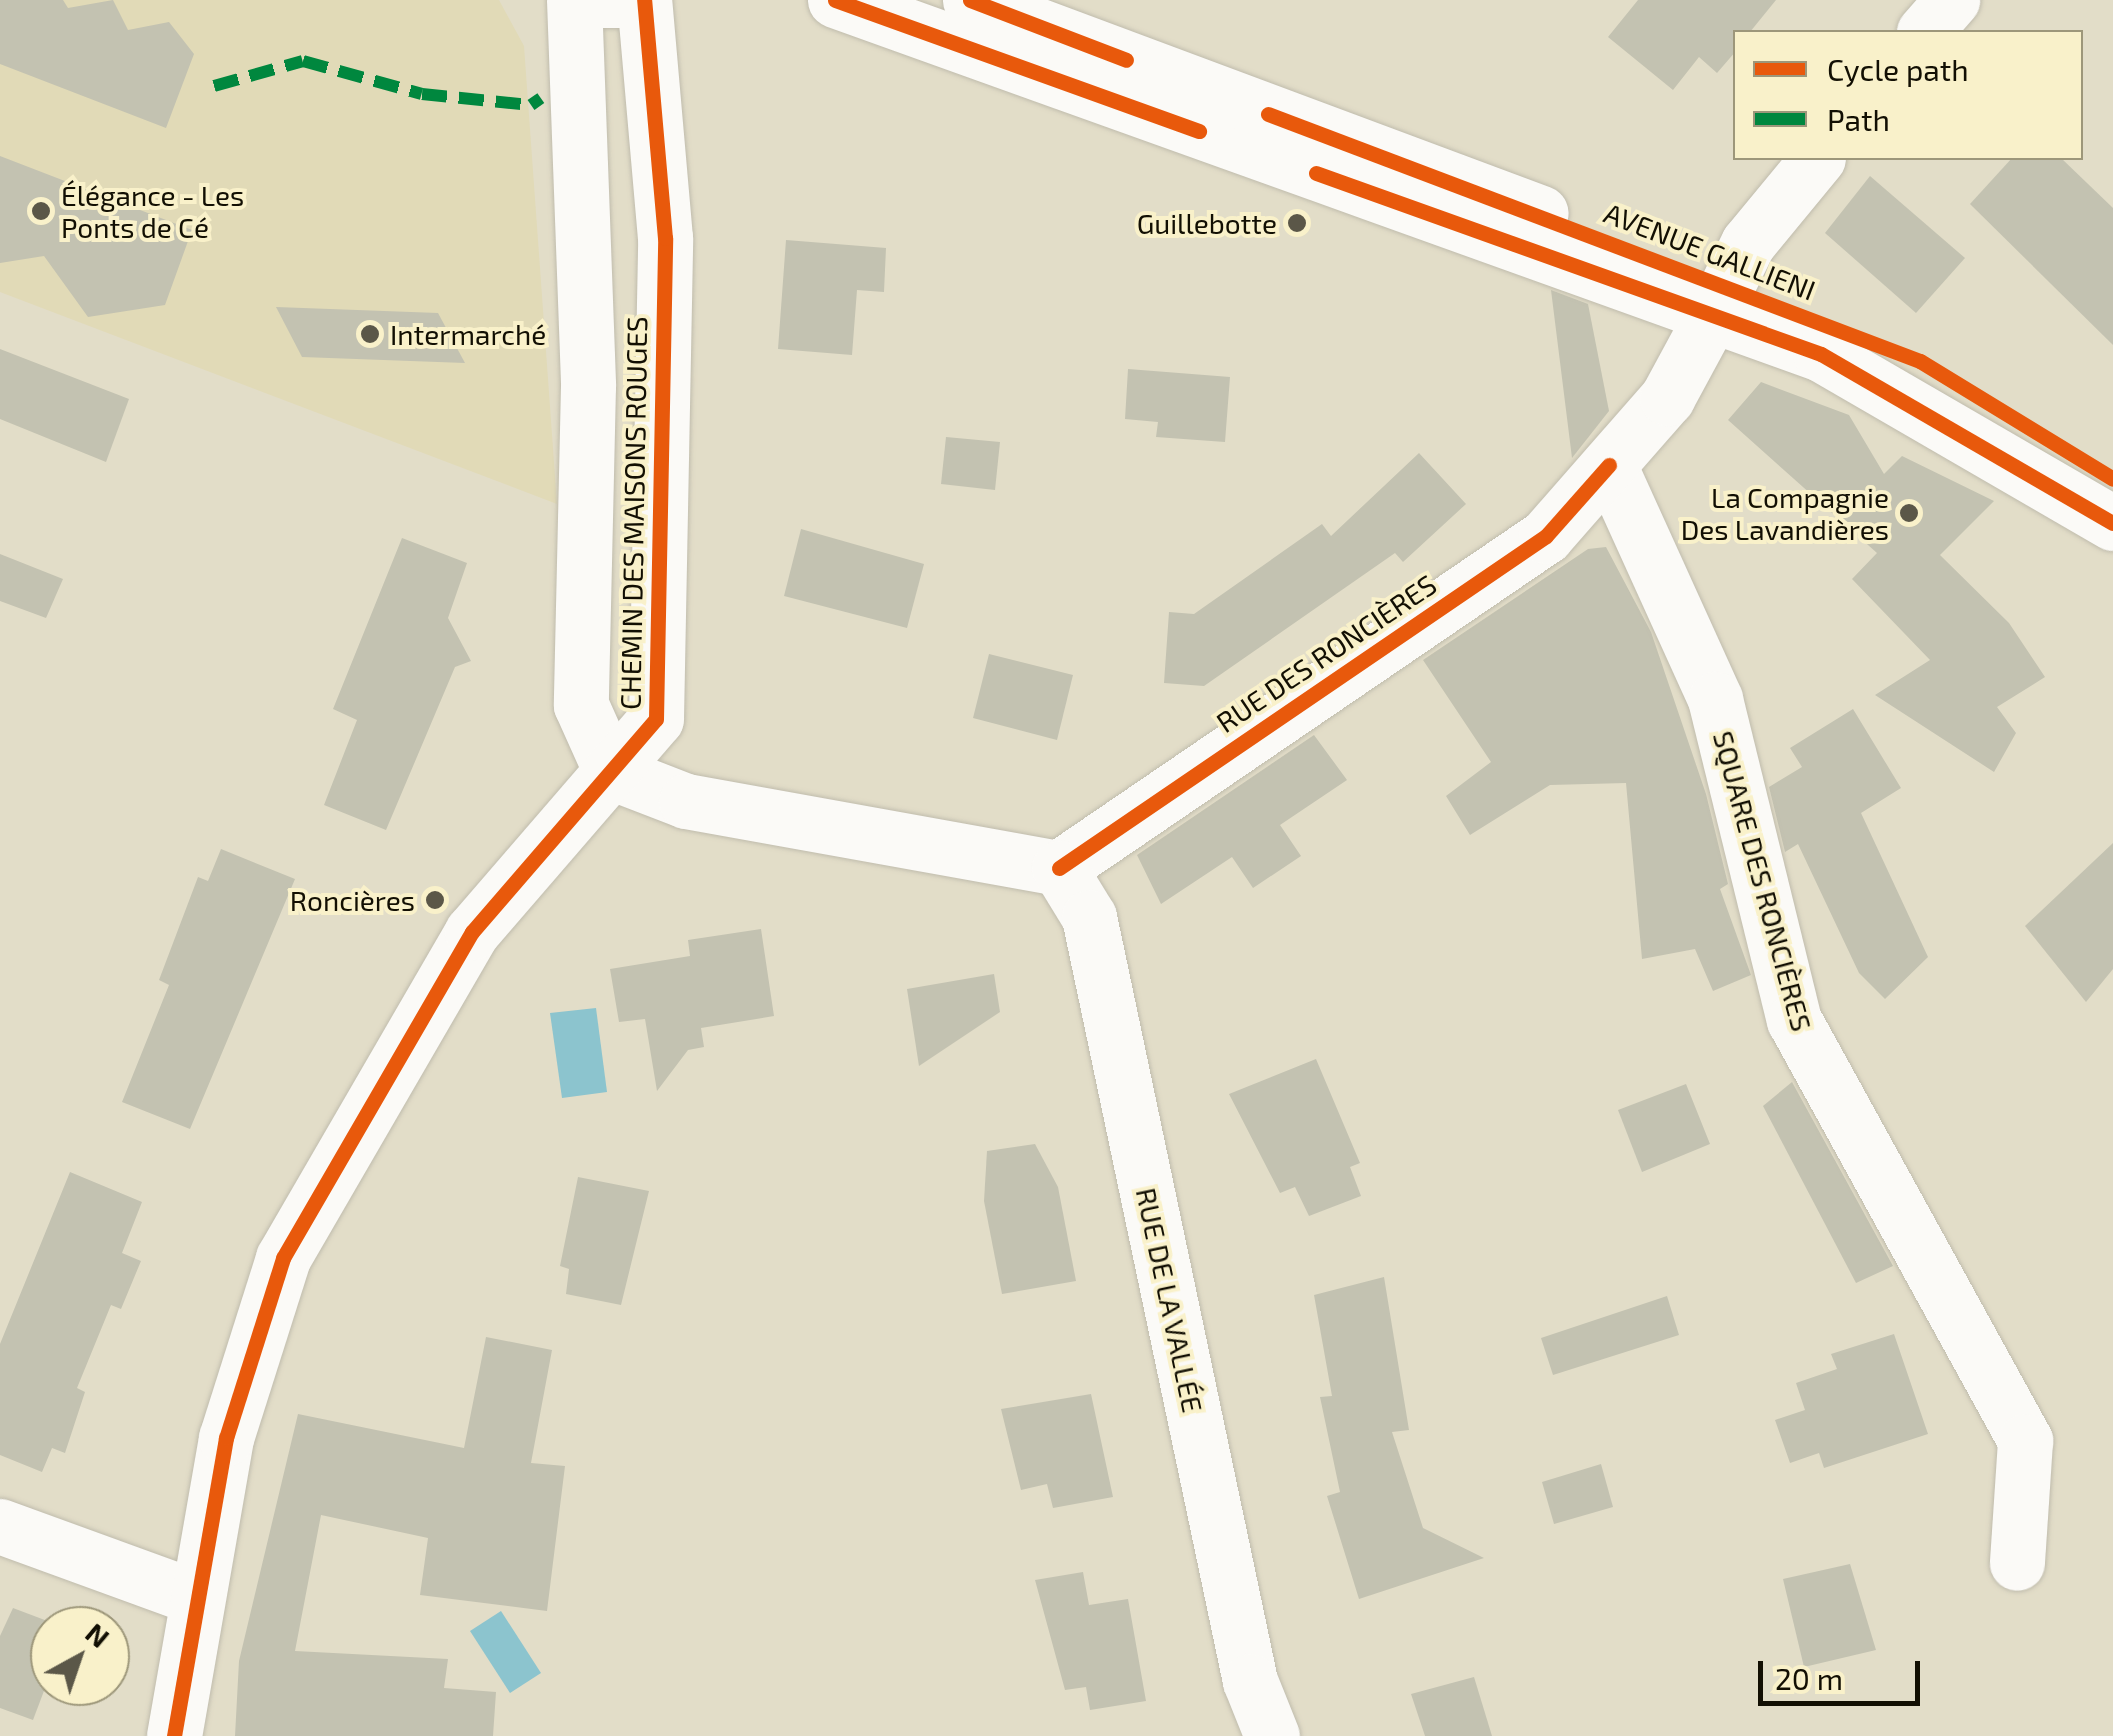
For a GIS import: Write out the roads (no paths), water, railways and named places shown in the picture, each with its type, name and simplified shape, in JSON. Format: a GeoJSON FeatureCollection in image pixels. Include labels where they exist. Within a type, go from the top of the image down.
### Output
{"type":"FeatureCollection","features":[{"type":"Feature","properties":{"kind":"street","name":"CHEMIN DES MAISONS ROUGES"},"geometry":{"type":"LineString","coordinates":[[574,0],[588,404],[581,705],[611,772]]}},
{"type":"Feature","properties":{"kind":"street"},"geometry":{"type":"LineString","coordinates":[[586,0],[631,0]]}},
{"type":"Feature","properties":{"kind":"street","name":"CHEMIN DES MAISONS ROUGES"},"geometry":{"type":"LineString","coordinates":[[174,1736],[195,1597],[226,1438],[283,1258],[472,932],[656,719],[665,238],[644,0]]}},
{"type":"Feature","properties":{"kind":"street","name":"AVENUE GALLIENI"},"geometry":{"type":"LineString","coordinates":[[835,0],[1721,299],[1920,361],[2113,479]]}},
{"type":"Feature","properties":{"kind":"street","name":"AVENUE GALLIENI"},"geometry":{"type":"LineString","coordinates":[[970,0],[1721,299],[1905,396],[2113,523]]}},
{"type":"Feature","properties":{"kind":"street"},"geometry":{"type":"LineString","coordinates":[[1926,30],[1952,0]]}},
{"type":"Feature","properties":{"kind":"street","name":"RUE DES RONCIÈRES"},"geometry":{"type":"LineString","coordinates":[[1059,868],[1546,536],[1668,398],[1748,243],[1816,160]]}},
{"type":"Feature","properties":{"kind":"street","name":"SQUARE DES RONCIÈRES"},"geometry":{"type":"LineString","coordinates":[[1609,466],[1716,699],[1794,1020],[2025,1441],[2017,1563]]}},
{"type":"Feature","properties":{"kind":"street"},"geometry":{"type":"LineString","coordinates":[[611,772],[686,802],[1059,868]]}},
{"type":"Feature","properties":{"kind":"street","name":"RUE DE LA VALLÉE"},"geometry":{"type":"LineString","coordinates":[[1059,868],[1089,917],[1250,1682],[1272,1736]]}},
{"type":"Feature","properties":{"kind":"street"},"geometry":{"type":"LineString","coordinates":[[0,1526],[195,1597]]}},
{"type":"Feature","properties":{"kind":"water"},"geometry":{"type":"Polygon","coordinates":[[[596,1008],[607,1092],[562,1098],[550,1013],[596,1008]]]}},
{"type":"Feature","properties":{"kind":"water"},"geometry":{"type":"Polygon","coordinates":[[[501,1611],[541,1673],[510,1693],[470,1631],[501,1611]]]}},
{"type":"Feature","properties":{"kind":"place","name":"Élégance - Les Ponts de Cé"},"geometry":{"type":"Point","coordinates":[41,211]}},
{"type":"Feature","properties":{"kind":"place","name":"Guillebotte"},"geometry":{"type":"Point","coordinates":[1297,223]}},
{"type":"Feature","properties":{"kind":"place","name":"Intermarché"},"geometry":{"type":"Point","coordinates":[370,334]}},
{"type":"Feature","properties":{"kind":"place","name":"La Compagnie Des Lavandières"},"geometry":{"type":"Point","coordinates":[1909,513]}},
{"type":"Feature","properties":{"kind":"place","name":"Roncières"},"geometry":{"type":"Point","coordinates":[435,900]}}]}
